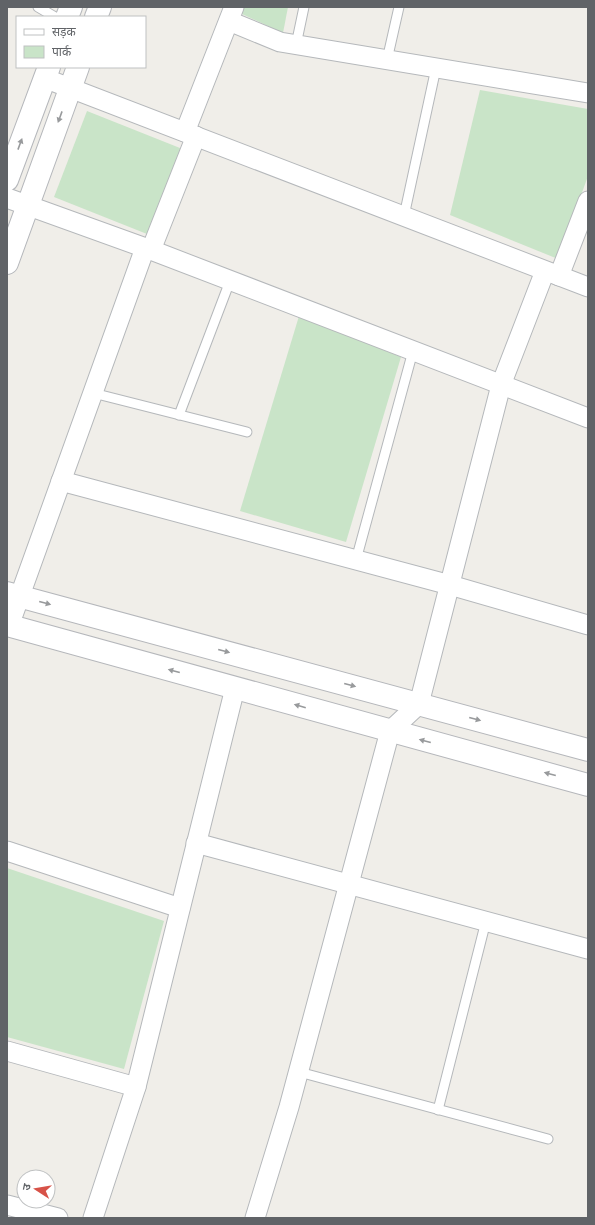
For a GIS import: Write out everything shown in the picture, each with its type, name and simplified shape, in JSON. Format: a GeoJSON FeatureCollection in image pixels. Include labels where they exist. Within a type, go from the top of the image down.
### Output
{"type":"FeatureCollection","features":[{"type":"Feature","properties":{"kind":"street"},"geometry":{"type":"LineString","coordinates":[[588,92],[280,42],[232,14],[148,249],[61,481],[13,594],[8,625],[588,785]]}},
{"type":"Feature","properties":{"kind":"street"},"geometry":{"type":"LineString","coordinates":[[7,263],[78,68]]}},
{"type":"Feature","properties":{"kind":"street"},"geometry":{"type":"LineString","coordinates":[[9,170],[46,72],[70,88],[588,287]]}},
{"type":"Feature","properties":{"kind":"street"},"geometry":{"type":"LineString","coordinates":[[7,198],[148,249],[588,418]]}},
{"type":"Feature","properties":{"kind":"street"},"geometry":{"type":"LineString","coordinates":[[255,1218],[298,1072],[390,731],[419,704],[501,384],[552,274],[587,206]]}},
{"type":"Feature","properties":{"kind":"street"},"geometry":{"type":"LineString","coordinates":[[61,481],[450,585],[588,625]]}},
{"type":"Feature","properties":{"kind":"street"},"geometry":{"type":"LineString","coordinates":[[13,594],[588,750]]}},
{"type":"Feature","properties":{"kind":"street"},"geometry":{"type":"LineString","coordinates":[[93,1218],[136,1087],[235,688]]}},
{"type":"Feature","properties":{"kind":"street"},"geometry":{"type":"LineString","coordinates":[[196,843],[588,949]]}},
{"type":"Feature","properties":{"kind":"street"},"geometry":{"type":"LineString","coordinates":[[7,851],[180,908]]}},
{"type":"Feature","properties":{"kind":"street"},"geometry":{"type":"LineString","coordinates":[[7,1051],[136,1087]]}},
{"type":"Feature","properties":{"kind":"street"},"geometry":{"type":"LineString","coordinates":[[7,1205],[58,1218]]}},
{"type":"Feature","properties":{"kind":"lane"},"geometry":{"type":"LineString","coordinates":[[38,7],[54,16]]}},
{"type":"Feature","properties":{"kind":"lane"},"geometry":{"type":"LineString","coordinates":[[296,45],[304,7]]}},
{"type":"Feature","properties":{"kind":"lane"},"geometry":{"type":"LineString","coordinates":[[387,60],[399,7]]}},
{"type":"Feature","properties":{"kind":"lane"},"geometry":{"type":"LineString","coordinates":[[404,216],[436,68]]}},
{"type":"Feature","properties":{"kind":"lane"},"geometry":{"type":"LineString","coordinates":[[178,415],[230,281]]}},
{"type":"Feature","properties":{"kind":"lane"},"geometry":{"type":"LineString","coordinates":[[356,560],[413,350]]}},
{"type":"Feature","properties":{"kind":"lane"},"geometry":{"type":"LineString","coordinates":[[94,393],[247,432]]}},
{"type":"Feature","properties":{"kind":"lane"},"geometry":{"type":"LineString","coordinates":[[438,1110],[486,921]]}},
{"type":"Feature","properties":{"kind":"lane"},"geometry":{"type":"LineString","coordinates":[[298,1072],[548,1139]]}},
{"type":"Feature","properties":{"kind":"green space"},"geometry":{"type":"Polygon","coordinates":[[[244,7],[288,7],[283,33],[242,14],[244,7]]]}},
{"type":"Feature","properties":{"kind":"green space"},"geometry":{"type":"Polygon","coordinates":[[[480,90],[588,109],[588,176],[558,259],[450,215],[480,90]]]}},
{"type":"Feature","properties":{"kind":"green space"},"geometry":{"type":"Polygon","coordinates":[[[87,111],[185,150],[152,236],[54,197],[87,111]]]}},
{"type":"Feature","properties":{"kind":"green space"},"geometry":{"type":"Polygon","coordinates":[[[299,316],[401,357],[346,542],[240,511],[299,316]]]}},
{"type":"Feature","properties":{"kind":"green space"},"geometry":{"type":"Polygon","coordinates":[[[7,868],[164,921],[124,1069],[7,1037],[7,868]]]}}]}
